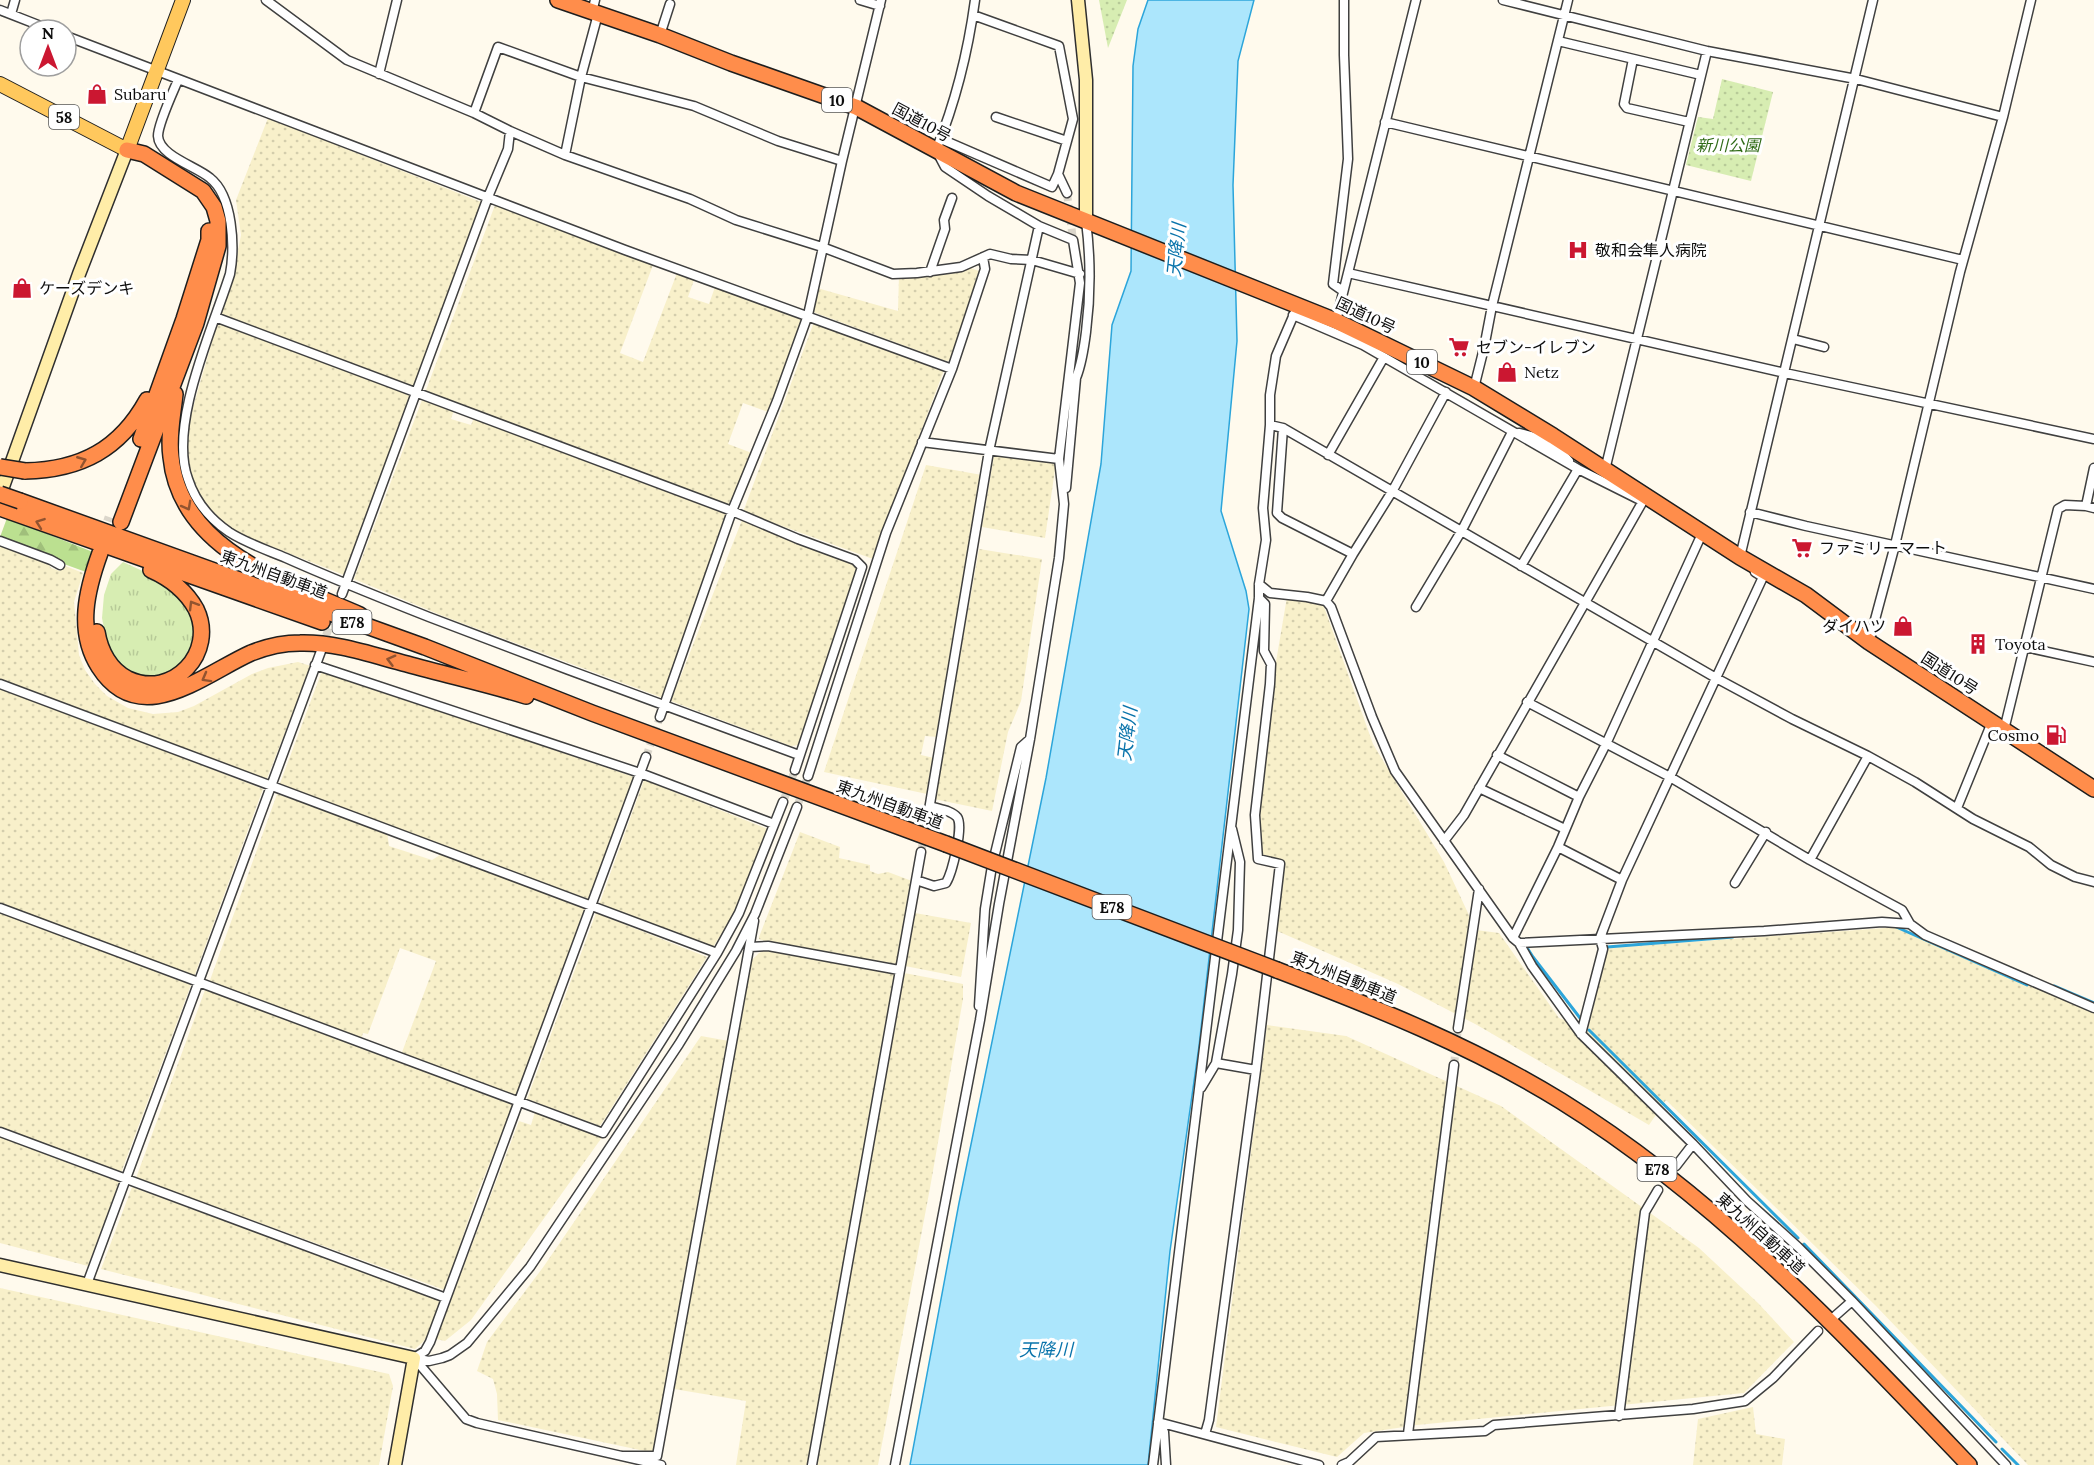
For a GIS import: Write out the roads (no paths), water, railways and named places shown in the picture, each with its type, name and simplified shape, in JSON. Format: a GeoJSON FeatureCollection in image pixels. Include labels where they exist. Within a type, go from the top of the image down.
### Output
{"type":"FeatureCollection","features":[{"type":"Feature","properties":{"kind":"highway","name":"国道10号"},"geometry":{"type":"LineString","coordinates":[[558,0],[595,9],[731,63],[856,107],[939,145],[1016,193],[1292,306],[1336,321],[1474,388],[1550,439],[1605,470],[1740,557],[1806,595],[1869,642],[2094,789]]}},
{"type":"Feature","properties":{"kind":"highway"},"geometry":{"type":"LineString","coordinates":[[116,520],[173,366],[196,322],[218,246],[218,221],[214,207],[203,191],[144,154],[127,150]]}},
{"type":"Feature","properties":{"kind":"highway"},"geometry":{"type":"LineString","coordinates":[[0,467],[25,471],[66,467],[103,450],[133,423],[173,366]]}},
{"type":"Feature","properties":{"kind":"highway"},"geometry":{"type":"LineString","coordinates":[[173,366],[170,456],[181,496],[198,524],[209,535],[256,569],[363,616],[425,648]]}},
{"type":"Feature","properties":{"kind":"highway","name":"E78"},"geometry":{"type":"LineString","coordinates":[[0,494],[17,508],[65,533],[107,548]]}},
{"type":"Feature","properties":{"kind":"highway","name":"E78"},"geometry":{"type":"LineString","coordinates":[[0,508],[17,508],[107,548]]}},
{"type":"Feature","properties":{"kind":"highway"},"geometry":{"type":"LineString","coordinates":[[65,533],[159,573],[182,590],[193,603],[201,626],[199,649],[192,664],[173,680],[148,684],[131,681],[117,672],[104,655],[98,642],[96,613],[100,584],[107,548]]}},
{"type":"Feature","properties":{"kind":"highway"},"geometry":{"type":"LineString","coordinates":[[107,548],[92,576],[86,601],[86,634],[94,660],[103,674],[114,685],[125,691],[142,696],[175,693],[263,648],[299,642],[318,643],[514,693],[688,749]]}},
{"type":"Feature","properties":{"kind":"highway","name":"東九州自動車道"},"geometry":{"type":"LineString","coordinates":[[107,548],[425,648],[1277,970],[1416,1026],[1504,1069],[1608,1132],[1744,1239],[1843,1335],[1969,1465]]}},
{"type":"Feature","properties":{"kind":"highway","name":"東九州自動車道"},"geometry":{"type":"LineString","coordinates":[[107,548],[592,713]]}},
{"type":"Feature","properties":{"kind":"main road"},"geometry":{"type":"LineString","coordinates":[[127,150],[183,0]]}},
{"type":"Feature","properties":{"kind":"main road","name":"58"},"geometry":{"type":"LineString","coordinates":[[0,84],[127,150]]}},
{"type":"Feature","properties":{"kind":"street"},"geometry":{"type":"LineString","coordinates":[[11,14],[15,0]]}},
{"type":"Feature","properties":{"kind":"street"},"geometry":{"type":"LineString","coordinates":[[266,0],[347,60],[379,74],[474,113],[565,155],[690,199],[736,220],[822,247],[893,274],[961,267],[990,254],[1011,259],[1032,260],[1080,274]]}},
{"type":"Feature","properties":{"kind":"street"},"geometry":{"type":"LineString","coordinates":[[379,74],[397,0]]}},
{"type":"Feature","properties":{"kind":"street"},"geometry":{"type":"LineString","coordinates":[[660,717],[732,511],[777,401],[808,315],[880,3],[860,0]]}},
{"type":"Feature","properties":{"kind":"street"},"geometry":{"type":"LineString","coordinates":[[975,0],[962,77],[939,145],[945,167],[1039,226],[1073,240],[1080,274],[1059,459],[1064,504]]}},
{"type":"Feature","properties":{"kind":"street"},"geometry":{"type":"LineString","coordinates":[[896,1465],[980,1020],[1030,740],[1059,558],[1071,452],[1076,378],[1082,364],[1090,285],[1086,221],[1087,120],[1078,0]]}},
{"type":"Feature","properties":{"kind":"street"},"geometry":{"type":"LineString","coordinates":[[1343,291],[1333,284],[1348,159],[1344,0]]}},
{"type":"Feature","properties":{"kind":"street"},"geometry":{"type":"LineString","coordinates":[[1336,321],[1416,0]]}},
{"type":"Feature","properties":{"kind":"street"},"geometry":{"type":"LineString","coordinates":[[1503,0],[1707,51],[1856,79],[2003,117]]}},
{"type":"Feature","properties":{"kind":"street"},"geometry":{"type":"LineString","coordinates":[[1474,388],[1492,306],[1568,0]]}},
{"type":"Feature","properties":{"kind":"street"},"geometry":{"type":"LineString","coordinates":[[1740,557],[1856,79],[1873,0]]}},
{"type":"Feature","properties":{"kind":"street"},"geometry":{"type":"LineString","coordinates":[[1869,642],[1895,545],[1963,260],[2003,117],[2031,0]]}},
{"type":"Feature","properties":{"kind":"street"},"geometry":{"type":"LineString","coordinates":[[660,35],[670,4]]}},
{"type":"Feature","properties":{"kind":"street"},"geometry":{"type":"LineString","coordinates":[[565,155],[595,9]]}},
{"type":"Feature","properties":{"kind":"street"},"geometry":{"type":"LineString","coordinates":[[0,10],[21,18]]}},
{"type":"Feature","properties":{"kind":"street"},"geometry":{"type":"LineString","coordinates":[[939,145],[1052,187],[1058,174],[1073,119],[1059,46],[973,15]]}},
{"type":"Feature","properties":{"kind":"street"},"geometry":{"type":"LineString","coordinates":[[1558,40],[1701,75]]}},
{"type":"Feature","properties":{"kind":"street"},"geometry":{"type":"LineString","coordinates":[[78,41],[625,250],[952,369]]}},
{"type":"Feature","properties":{"kind":"street"},"geometry":{"type":"LineString","coordinates":[[474,113],[498,47],[581,77],[693,106],[778,141],[842,161]]}},
{"type":"Feature","properties":{"kind":"street"},"geometry":{"type":"LineString","coordinates":[[1605,470],[1707,51]]}},
{"type":"Feature","properties":{"kind":"street"},"geometry":{"type":"LineString","coordinates":[[1633,59],[1624,104],[1628,108],[1689,122]]}},
{"type":"Feature","properties":{"kind":"street"},"geometry":{"type":"LineString","coordinates":[[178,80],[159,131],[160,143],[167,152],[211,178],[220,190],[229,212],[231,267],[192,390],[183,430],[183,459],[190,486],[205,511],[226,530],[243,540],[345,585],[799,755]]}},
{"type":"Feature","properties":{"kind":"street"},"geometry":{"type":"LineString","coordinates":[[996,117],[1067,141]]}},
{"type":"Feature","properties":{"kind":"street"},"geometry":{"type":"LineString","coordinates":[[1073,119],[1087,120]]}},
{"type":"Feature","properties":{"kind":"street"},"geometry":{"type":"LineString","coordinates":[[1385,122],[1963,260]]}},
{"type":"Feature","properties":{"kind":"street"},"geometry":{"type":"LineString","coordinates":[[342,594],[488,197],[508,149],[510,131]]}},
{"type":"Feature","properties":{"kind":"street"},"geometry":{"type":"LineString","coordinates":[[0,494],[75,285],[127,150]]}},
{"type":"Feature","properties":{"kind":"street"},"geometry":{"type":"LineString","coordinates":[[1058,174],[1067,193]]}},
{"type":"Feature","properties":{"kind":"street"},"geometry":{"type":"LineString","coordinates":[[930,272],[945,229],[944,220],[952,198]]}},
{"type":"Feature","properties":{"kind":"street"},"geometry":{"type":"LineString","coordinates":[[916,880],[934,886],[946,883],[950,876],[955,852],[959,826],[957,818],[951,813],[929,811],[989,451],[1039,226]]}},
{"type":"Feature","properties":{"kind":"street"},"geometry":{"type":"LineString","coordinates":[[215,317],[557,444],[855,560],[862,567],[795,768],[808,774],[886,533],[952,369],[985,269],[983,257]]}},
{"type":"Feature","properties":{"kind":"street"},"geometry":{"type":"LineString","coordinates":[[1348,273],[1785,373],[2094,439]]}},
{"type":"Feature","properties":{"kind":"street"},"geometry":{"type":"LineString","coordinates":[[1077,309],[1090,285]]}},
{"type":"Feature","properties":{"kind":"street"},"geometry":{"type":"LineString","coordinates":[[1153,1465],[1187,1206],[1198,1092],[1266,540],[1263,508],[1270,395],[1276,356],[1292,306],[1578,469],[1643,501],[1763,577],[1622,880],[1600,938],[1603,949],[1581,1034]]}},
{"type":"Feature","properties":{"kind":"street"},"geometry":{"type":"LineString","coordinates":[[1793,339],[1824,346]]}},
{"type":"Feature","properties":{"kind":"street"},"geometry":{"type":"LineString","coordinates":[[1328,455],[1384,357]]}},
{"type":"Feature","properties":{"kind":"street"},"geometry":{"type":"LineString","coordinates":[[1326,601],[1392,490],[1446,392]]}},
{"type":"Feature","properties":{"kind":"street"},"geometry":{"type":"LineString","coordinates":[[1270,424],[1284,428],[1716,678],[1868,756],[1973,819],[2029,848],[2051,865],[2075,877],[2094,882]]}},
{"type":"Feature","properties":{"kind":"street"},"geometry":{"type":"LineString","coordinates":[[1284,428],[1277,513],[1282,518],[1353,554]]}},
{"type":"Feature","properties":{"kind":"street"},"geometry":{"type":"LineString","coordinates":[[1512,432],[1550,439],[1578,469]]}},
{"type":"Feature","properties":{"kind":"street"},"geometry":{"type":"LineString","coordinates":[[1416,607],[1462,530],[1512,432]]}},
{"type":"Feature","properties":{"kind":"street"},"geometry":{"type":"LineString","coordinates":[[922,442],[1059,459]]}},
{"type":"Feature","properties":{"kind":"street"},"geometry":{"type":"LineString","coordinates":[[1957,808],[1998,726],[2025,647],[2058,508],[2065,505],[2090,507],[2094,468]]}},
{"type":"Feature","properties":{"kind":"street"},"geometry":{"type":"LineString","coordinates":[[1521,566],[1578,469]]}},
{"type":"Feature","properties":{"kind":"street"},"geometry":{"type":"LineString","coordinates":[[1444,841],[1464,815],[1643,501]]}},
{"type":"Feature","properties":{"kind":"street"},"geometry":{"type":"LineString","coordinates":[[1750,512],[2094,589]]}},
{"type":"Feature","properties":{"kind":"street"},"geometry":{"type":"LineString","coordinates":[[1516,940],[1579,796],[1606,744],[1700,538]]}},
{"type":"Feature","properties":{"kind":"street"},"geometry":{"type":"LineString","coordinates":[[0,541],[60,565]]}},
{"type":"Feature","properties":{"kind":"street"},"geometry":{"type":"LineString","coordinates":[[1259,584],[1270,594],[1326,601],[1331,607],[1395,771],[1581,1034],[1693,1144],[1747,1201],[1798,1246],[2006,1465]]}},
{"type":"Feature","properties":{"kind":"street"},"geometry":{"type":"LineString","coordinates":[[1205,1434],[1211,1409],[1256,1070],[1280,864],[1258,859],[1255,815],[1271,664],[1264,651],[1265,604],[1259,598]]}},
{"type":"Feature","properties":{"kind":"street"},"geometry":{"type":"LineString","coordinates":[[2025,647],[2094,662]]}},
{"type":"Feature","properties":{"kind":"street"},"geometry":{"type":"LineString","coordinates":[[87,1284],[321,651]]}},
{"type":"Feature","properties":{"kind":"street"},"geometry":{"type":"LineString","coordinates":[[315,665],[640,773],[774,824]]}},
{"type":"Feature","properties":{"kind":"street"},"geometry":{"type":"LineString","coordinates":[[0,684],[717,953]]}},
{"type":"Feature","properties":{"kind":"street"},"geometry":{"type":"LineString","coordinates":[[1527,702],[1670,777],[1810,860],[1902,910],[1910,924],[1925,935],[2094,1008]]}},
{"type":"Feature","properties":{"kind":"street"},"geometry":{"type":"LineString","coordinates":[[980,1020],[978,997],[992,866],[1021,747],[1030,740]]}},
{"type":"Feature","properties":{"kind":"street"},"geometry":{"type":"LineString","coordinates":[[1497,755],[1579,796]]}},
{"type":"Feature","properties":{"kind":"street"},"geometry":{"type":"LineString","coordinates":[[1810,860],[1868,756]]}},
{"type":"Feature","properties":{"kind":"street"},"geometry":{"type":"LineString","coordinates":[[396,1465],[414,1358],[425,1351],[430,1342],[646,757]]}},
{"type":"Feature","properties":{"kind":"street"},"geometry":{"type":"LineString","coordinates":[[1479,788],[1565,829]]}},
{"type":"Feature","properties":{"kind":"street"},"geometry":{"type":"LineString","coordinates":[[0,908],[603,1133],[717,953],[739,914],[783,802]]}},
{"type":"Feature","properties":{"kind":"street"},"geometry":{"type":"LineString","coordinates":[[0,1265],[429,1361],[450,1355],[466,1343],[523,1276],[679,1044],[736,951],[755,914],[797,807]]}},
{"type":"Feature","properties":{"kind":"street"},"geometry":{"type":"LineString","coordinates":[[1198,1092],[1216,1063],[1238,930],[1240,862],[1231,823]]}},
{"type":"Feature","properties":{"kind":"street"},"geometry":{"type":"LineString","coordinates":[[1735,883],[1766,832]]}},
{"type":"Feature","properties":{"kind":"street"},"geometry":{"type":"LineString","coordinates":[[1558,848],[1622,880]]}},
{"type":"Feature","properties":{"kind":"street"},"geometry":{"type":"LineString","coordinates":[[812,1465],[921,852]]}},
{"type":"Feature","properties":{"kind":"street"},"geometry":{"type":"LineString","coordinates":[[1458,1028],[1479,889]]}},
{"type":"Feature","properties":{"kind":"street"},"geometry":{"type":"LineString","coordinates":[[622,1456],[657,1456],[755,914]]}},
{"type":"Feature","properties":{"kind":"street"},"geometry":{"type":"LineString","coordinates":[[1516,940],[1764,931],[1882,922],[1910,924]]}},
{"type":"Feature","properties":{"kind":"street"},"geometry":{"type":"LineString","coordinates":[[750,947],[768,946],[899,970]]}},
{"type":"Feature","properties":{"kind":"street"},"geometry":{"type":"LineString","coordinates":[[1216,1063],[1256,1070]]}},
{"type":"Feature","properties":{"kind":"street"},"geometry":{"type":"LineString","coordinates":[[1407,1434],[1454,1065]]}},
{"type":"Feature","properties":{"kind":"street"},"geometry":{"type":"LineString","coordinates":[[0,1132],[446,1298]]}},
{"type":"Feature","properties":{"kind":"street"},"geometry":{"type":"LineString","coordinates":[[1676,1166],[1693,1144]]}},
{"type":"Feature","properties":{"kind":"street"},"geometry":{"type":"LineString","coordinates":[[1619,1416],[1645,1212],[1658,1190]]}},
{"type":"Feature","properties":{"kind":"street"},"geometry":{"type":"LineString","coordinates":[[1835,1316],[1852,1301]]}},
{"type":"Feature","properties":{"kind":"street"},"geometry":{"type":"LineString","coordinates":[[1342,1465],[1349,1462],[1376,1437],[1485,1431],[1494,1425],[1693,1409],[1745,1401],[1773,1378],[1818,1331]]}},
{"type":"Feature","properties":{"kind":"street"},"geometry":{"type":"LineString","coordinates":[[414,1358],[466,1419],[661,1465]]}},
{"type":"Feature","properties":{"kind":"street"},"geometry":{"type":"LineString","coordinates":[[1158,1422],[1319,1465]]}},
{"type":"Feature","properties":{"kind":"street"},"geometry":{"type":"LineString","coordinates":[[1158,1422],[1164,1432],[1166,1465]]}},
{"type":"Feature","properties":{"kind":"water","name":"天降川"},"geometry":{"type":"Polygon","coordinates":[[[1148,0],[1254,0],[1238,61],[1233,185],[1237,341],[1221,511],[1246,591],[1249,609],[1199,1046],[1170,1251],[1148,1465],[910,1465],[959,1203],[1046,778],[1101,464],[1112,325],[1131,271],[1133,66],[1138,29],[1148,0]]]}},
{"type":"Feature","properties":{"kind":"waterway"},"geometry":{"type":"LineString","coordinates":[[1894,926],[2027,985]]}},
{"type":"Feature","properties":{"kind":"waterway"},"geometry":{"type":"LineString","coordinates":[[1607,947],[1733,937]]}},
{"type":"Feature","properties":{"kind":"waterway"},"geometry":{"type":"LineString","coordinates":[[1526,946],[1580,1018]]}},
{"type":"Feature","properties":{"kind":"waterway"},"geometry":{"type":"LineString","coordinates":[[2054,986],[2094,1003]]}},
{"type":"Feature","properties":{"kind":"waterway"},"geometry":{"type":"LineString","coordinates":[[1589,1030],[1798,1238]]}},
{"type":"Feature","properties":{"kind":"waterway"},"geometry":{"type":"LineString","coordinates":[[1804,1244],[1996,1442]]}},
{"type":"Feature","properties":{"kind":"waterway"},"geometry":{"type":"LineString","coordinates":[[2002,1449],[2018,1465]]}},
{"type":"Feature","properties":{"kind":"tunnel"},"geometry":{"type":"LineString","coordinates":[[1067,193],[1073,240]]}},
{"type":"Feature","properties":{"kind":"tunnel"},"geometry":{"type":"LineString","coordinates":[[103,544],[112,518]]}},
{"type":"Feature","properties":{"kind":"tunnel"},"geometry":{"type":"LineString","coordinates":[[322,647],[335,611]]}},
{"type":"Feature","properties":{"kind":"tunnel"},"geometry":{"type":"LineString","coordinates":[[646,757],[660,717]]}},
{"type":"Feature","properties":{"kind":"tunnel"},"geometry":{"type":"LineString","coordinates":[[783,802],[795,770]]}},
{"type":"Feature","properties":{"kind":"tunnel"},"geometry":{"type":"LineString","coordinates":[[797,807],[808,776]]}},
{"type":"Feature","properties":{"kind":"tunnel"},"geometry":{"type":"LineString","coordinates":[[921,852],[928,816]]}},
{"type":"Feature","properties":{"kind":"tunnel"},"geometry":{"type":"LineString","coordinates":[[1454,1065],[1458,1028]]}},
{"type":"Feature","properties":{"kind":"place","name":"Subaru"},"geometry":{"type":"Point","coordinates":[97,94]}},
{"type":"Feature","properties":{"kind":"place","name":"敬和会隼人病院"},"geometry":{"type":"Point","coordinates":[1578,250]}},
{"type":"Feature","properties":{"kind":"place","name":"ケーズデンキ"},"geometry":{"type":"Point","coordinates":[22,288]}},
{"type":"Feature","properties":{"kind":"place","name":"セブン-イレブン"},"geometry":{"type":"Point","coordinates":[1459,347]}},
{"type":"Feature","properties":{"kind":"place","name":"Netz"},"geometry":{"type":"Point","coordinates":[1507,372]}},
{"type":"Feature","properties":{"kind":"place","name":"ファミリーマート"},"geometry":{"type":"Point","coordinates":[1802,548]}},
{"type":"Feature","properties":{"kind":"place","name":"ダイハツ"},"geometry":{"type":"Point","coordinates":[1903,626]}},
{"type":"Feature","properties":{"kind":"place","name":"Toyota"},"geometry":{"type":"Point","coordinates":[1978,644]}},
{"type":"Feature","properties":{"kind":"place","name":"Cosmo"},"geometry":{"type":"Point","coordinates":[2056,735]}},
{"type":"Feature","properties":{"kind":"park label","name":"新川公園"},"geometry":{"type":"Point","coordinates":[1728,145]}}]}
